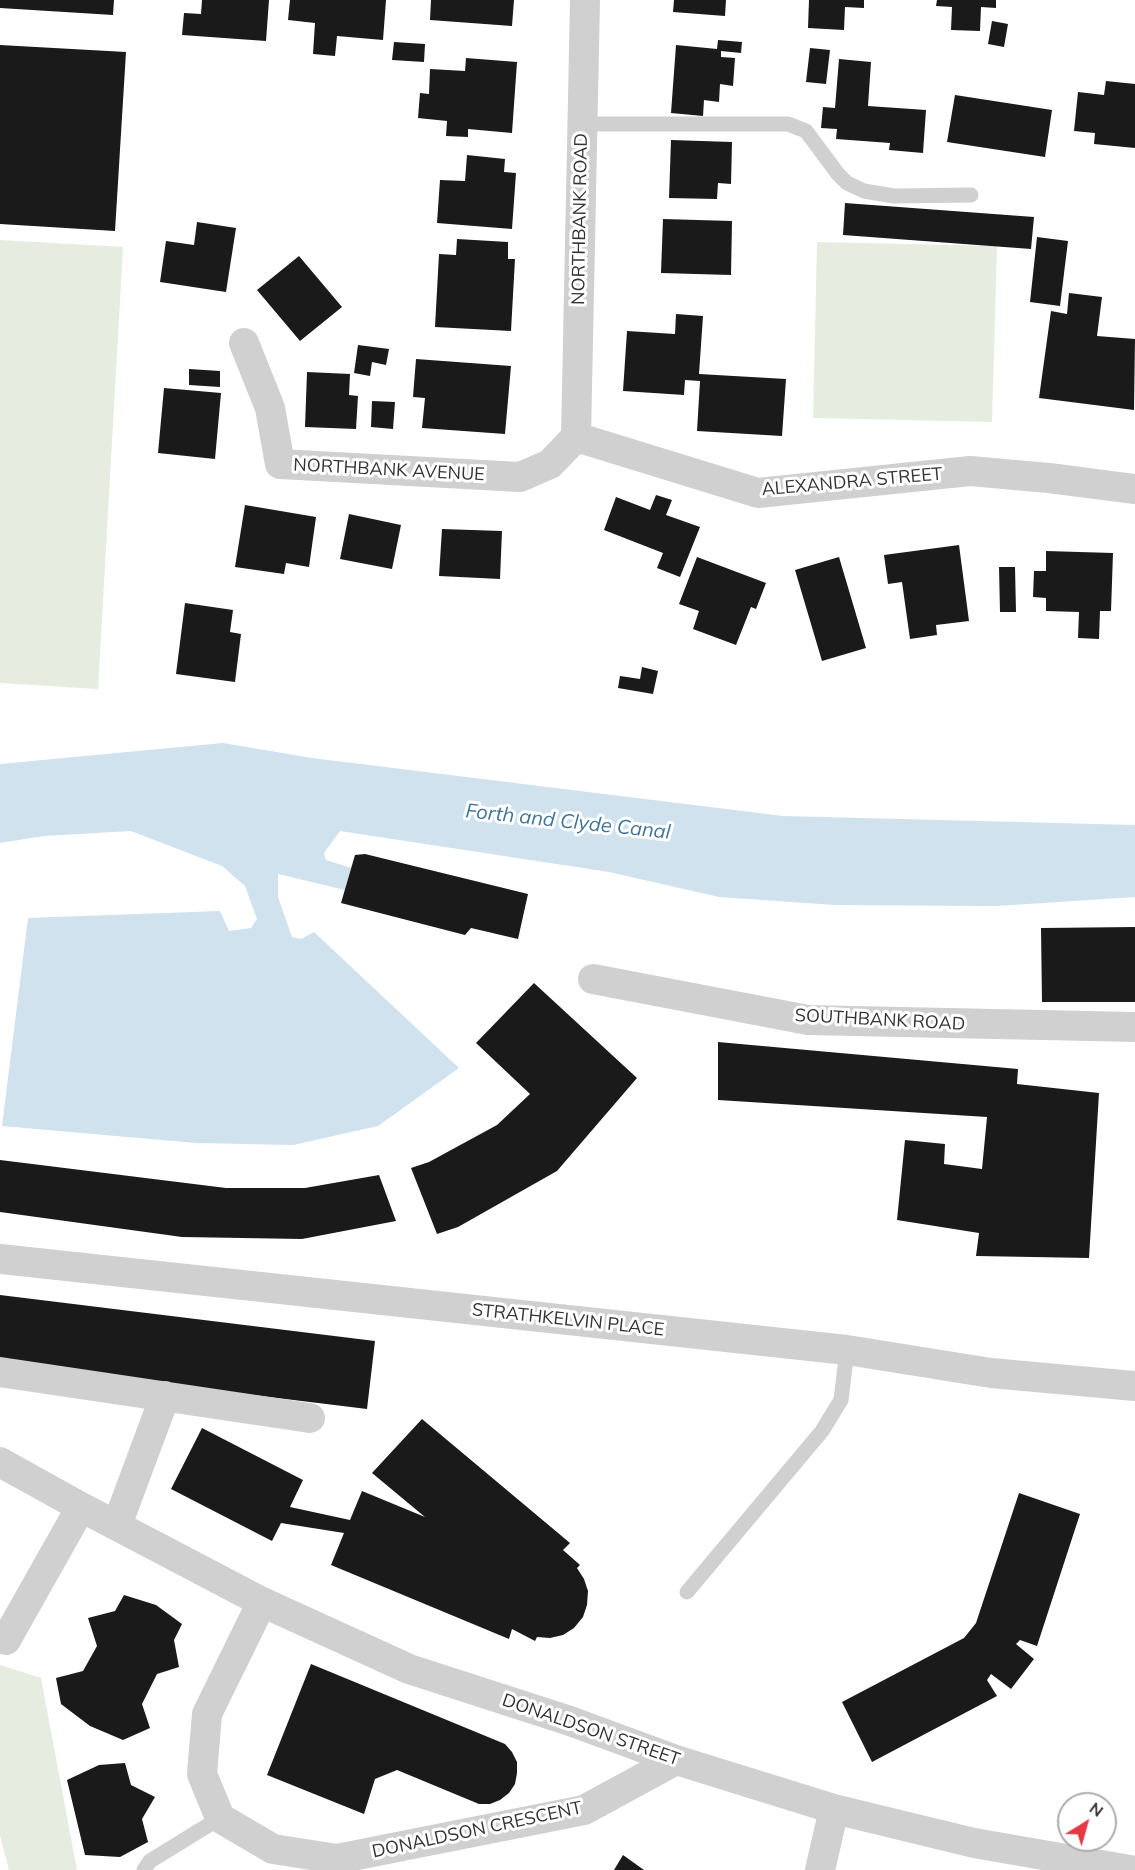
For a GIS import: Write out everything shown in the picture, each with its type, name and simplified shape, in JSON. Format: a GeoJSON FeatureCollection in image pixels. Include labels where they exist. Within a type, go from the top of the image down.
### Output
{"type":"FeatureCollection","features":[{"type":"Feature","properties":{"kind":"street","name":"NORTHBANK ROAD"},"geometry":{"type":"LineString","coordinates":[[576,437],[585,0]]}},
{"type":"Feature","properties":{"kind":"street","name":"NORTHBANK AVENUE"},"geometry":{"type":"LineString","coordinates":[[244,343],[270,408],[280,464],[520,477],[550,464],[576,437]]}},
{"type":"Feature","properties":{"kind":"street","name":"ALEXANDRA STREET"},"geometry":{"type":"LineString","coordinates":[[576,437],[758,493],[970,471],[1135,489]]}},
{"type":"Feature","properties":{"kind":"street","name":"SOUTHBANK ROAD"},"geometry":{"type":"LineString","coordinates":[[593,980],[808,1020],[1135,1028]]}},
{"type":"Feature","properties":{"kind":"street","name":"STRATHKELVIN PLACE"},"geometry":{"type":"LineString","coordinates":[[0,1259],[848,1350],[991,1373],[1135,1386]]}},
{"type":"Feature","properties":{"kind":"street"},"geometry":{"type":"LineString","coordinates":[[0,1372],[310,1418]]}},
{"type":"Feature","properties":{"kind":"street"},"geometry":{"type":"LineString","coordinates":[[117,1525],[165,1396]]}},
{"type":"Feature","properties":{"kind":"street","name":"DONALDSON STREET"},"geometry":{"type":"LineString","coordinates":[[0,1462],[262,1602],[409,1669],[570,1721],[676,1760],[834,1809],[1074,1865],[1130,1870]]}},
{"type":"Feature","properties":{"kind":"street"},"geometry":{"type":"LineString","coordinates":[[6,1640],[81,1507]]}},
{"type":"Feature","properties":{"kind":"street"},"geometry":{"type":"LineString","coordinates":[[220,1818],[202,1774],[207,1714],[262,1602]]}},
{"type":"Feature","properties":{"kind":"street","name":"DONALDSON CRESCENT"},"geometry":{"type":"LineString","coordinates":[[220,1818],[273,1849],[337,1860],[584,1810],[676,1760]]}},
{"type":"Feature","properties":{"kind":"street"},"geometry":{"type":"LineString","coordinates":[[820,1870],[834,1809]]}},
{"type":"Feature","properties":{"kind":"lane"},"geometry":{"type":"LineString","coordinates":[[583,124],[788,124],[806,131],[837,174],[847,183],[864,191],[894,196],[971,195]]}},
{"type":"Feature","properties":{"kind":"lane"},"geometry":{"type":"LineString","coordinates":[[687,1592],[822,1431],[841,1400],[848,1350]]}},
{"type":"Feature","properties":{"kind":"lane"},"geometry":{"type":"LineString","coordinates":[[144,1870],[150,1861],[220,1818]]}},
{"type":"Feature","properties":{"kind":"shaded area"},"geometry":{"type":"Polygon","coordinates":[[[0,240],[123,247],[98,689],[0,683],[0,240]]]}},
{"type":"Feature","properties":{"kind":"shaded area"},"geometry":{"type":"Polygon","coordinates":[[[817,242],[997,246],[992,422],[813,418],[817,242]]]}},
{"type":"Feature","properties":{"kind":"shaded area"},"geometry":{"type":"Polygon","coordinates":[[[0,1665],[41,1678],[77,1870],[9,1870],[0,1836],[0,1665]]]}},
{"type":"Feature","properties":{"kind":"water","name":"Forth and Clyde Canal"},"geometry":{"type":"Polygon","coordinates":[[[223,743],[312,758],[783,816],[1135,825],[1135,897],[997,906],[835,905],[719,897],[609,872],[340,831],[324,853],[326,860],[351,868],[345,890],[278,874],[278,897],[292,937],[301,939],[314,932],[459,1068],[378,1126],[293,1145],[196,1143],[2,1126],[28,918],[220,911],[229,931],[251,928],[257,919],[245,886],[222,866],[131,831],[44,836],[0,843],[0,764],[223,743]]]}},
{"type":"Feature","properties":{"kind":"building"},"geometry":{"type":"Polygon","coordinates":[[[0,0],[114,0],[113,15],[0,8],[0,0]]]}},
{"type":"Feature","properties":{"kind":"building"},"geometry":{"type":"Polygon","coordinates":[[[202,0],[269,0],[266,41],[182,35],[184,13],[201,14],[202,0]]]}},
{"type":"Feature","properties":{"kind":"building"},"geometry":{"type":"Polygon","coordinates":[[[290,0],[386,0],[383,40],[337,36],[335,56],[313,54],[315,23],[288,20],[290,0]]]}},
{"type":"Feature","properties":{"kind":"building"},"geometry":{"type":"Polygon","coordinates":[[[431,0],[514,0],[512,26],[430,20],[431,0]]]}},
{"type":"Feature","properties":{"kind":"building"},"geometry":{"type":"Polygon","coordinates":[[[674,0],[726,0],[725,16],[673,12],[674,0]]]}},
{"type":"Feature","properties":{"kind":"building"},"geometry":{"type":"Polygon","coordinates":[[[809,0],[864,0],[864,8],[845,7],[844,30],[808,28],[809,0]]]}},
{"type":"Feature","properties":{"kind":"building"},"geometry":{"type":"Polygon","coordinates":[[[937,0],[996,0],[996,8],[981,7],[980,31],[951,30],[952,7],[936,6],[937,0]]]}},
{"type":"Feature","properties":{"kind":"building"},"geometry":{"type":"Polygon","coordinates":[[[992,21],[1008,24],[1004,47],[988,44],[992,21]]]}},
{"type":"Feature","properties":{"kind":"building"},"geometry":{"type":"Polygon","coordinates":[[[718,40],[742,42],[741,53],[721,51],[721,57],[735,58],[733,86],[720,84],[719,102],[704,100],[703,116],[671,113],[676,45],[717,49],[718,40]]]}},
{"type":"Feature","properties":{"kind":"building"},"geometry":{"type":"Polygon","coordinates":[[[394,42],[425,44],[424,62],[392,60],[394,42]]]}},
{"type":"Feature","properties":{"kind":"building"},"geometry":{"type":"Polygon","coordinates":[[[0,45],[126,52],[115,231],[0,224],[0,45]]]}},
{"type":"Feature","properties":{"kind":"building"},"geometry":{"type":"Polygon","coordinates":[[[810,48],[830,50],[826,84],[806,82],[810,48]]]}},
{"type":"Feature","properties":{"kind":"building"},"geometry":{"type":"Polygon","coordinates":[[[466,58],[517,62],[512,133],[468,129],[468,137],[446,136],[447,121],[418,118],[420,93],[429,94],[430,69],[465,71],[466,58]]]}},
{"type":"Feature","properties":{"kind":"building"},"geometry":{"type":"Polygon","coordinates":[[[839,59],[871,62],[868,106],[926,110],[923,153],[889,150],[890,143],[836,139],[837,129],[821,128],[823,107],[835,108],[839,59]]]}},
{"type":"Feature","properties":{"kind":"building"},"geometry":{"type":"Polygon","coordinates":[[[1106,81],[1135,84],[1135,148],[1094,144],[1095,133],[1074,131],[1078,92],[1104,95],[1106,81]]]}},
{"type":"Feature","properties":{"kind":"building"},"geometry":{"type":"Polygon","coordinates":[[[955,95],[1052,110],[1045,157],[947,142],[955,95]]]}},
{"type":"Feature","properties":{"kind":"building"},"geometry":{"type":"Polygon","coordinates":[[[671,140],[732,142],[731,184],[718,183],[717,199],[669,198],[671,140]]]}},
{"type":"Feature","properties":{"kind":"building"},"geometry":{"type":"Polygon","coordinates":[[[467,155],[505,159],[504,172],[516,173],[512,229],[437,223],[440,180],[465,181],[467,155]]]}},
{"type":"Feature","properties":{"kind":"building"},"geometry":{"type":"Polygon","coordinates":[[[845,203],[1034,217],[1031,249],[843,235],[845,203]]]}},
{"type":"Feature","properties":{"kind":"building"},"geometry":{"type":"Polygon","coordinates":[[[663,219],[732,221],[731,275],[661,273],[663,219]]]}},
{"type":"Feature","properties":{"kind":"building"},"geometry":{"type":"Polygon","coordinates":[[[197,222],[236,228],[226,292],[160,282],[166,241],[194,245],[197,222]]]}},
{"type":"Feature","properties":{"kind":"building"},"geometry":{"type":"Polygon","coordinates":[[[1037,237],[1068,241],[1060,306],[1030,302],[1037,237]]]}},
{"type":"Feature","properties":{"kind":"building"},"geometry":{"type":"Polygon","coordinates":[[[457,239],[508,242],[508,259],[515,259],[511,331],[435,327],[439,254],[456,255],[457,239]]]}},
{"type":"Feature","properties":{"kind":"building"},"geometry":{"type":"Polygon","coordinates":[[[299,256],[342,307],[300,341],[257,290],[299,256]]]}},
{"type":"Feature","properties":{"kind":"building"},"geometry":{"type":"Polygon","coordinates":[[[1069,293],[1102,297],[1097,336],[1135,339],[1134,410],[1039,398],[1051,311],[1067,314],[1069,293]]]}},
{"type":"Feature","properties":{"kind":"building"},"geometry":{"type":"Polygon","coordinates":[[[676,314],[703,316],[699,374],[786,379],[782,436],[697,431],[700,381],[685,380],[684,395],[623,391],[627,331],[675,334],[676,314]]]}},
{"type":"Feature","properties":{"kind":"building"},"geometry":{"type":"Polygon","coordinates":[[[358,345],[389,349],[386,365],[372,362],[370,376],[354,373],[358,345]]]}},
{"type":"Feature","properties":{"kind":"building"},"geometry":{"type":"Polygon","coordinates":[[[416,359],[511,366],[505,434],[422,428],[425,398],[413,397],[416,359]]]}},
{"type":"Feature","properties":{"kind":"building"},"geometry":{"type":"Polygon","coordinates":[[[189,369],[220,371],[220,387],[189,385],[189,369]]]}},
{"type":"Feature","properties":{"kind":"building"},"geometry":{"type":"Polygon","coordinates":[[[307,372],[350,374],[349,395],[358,396],[356,429],[305,427],[307,372]]]}},
{"type":"Feature","properties":{"kind":"building"},"geometry":{"type":"Polygon","coordinates":[[[164,388],[221,393],[215,459],[158,453],[164,388]]]}},
{"type":"Feature","properties":{"kind":"building"},"geometry":{"type":"Polygon","coordinates":[[[372,401],[395,402],[393,429],[371,427],[372,401]]]}},
{"type":"Feature","properties":{"kind":"building"},"geometry":{"type":"Polygon","coordinates":[[[656,495],[672,500],[666,515],[700,527],[680,577],[657,568],[663,553],[604,530],[616,497],[650,510],[656,495]]]}},
{"type":"Feature","properties":{"kind":"building"},"geometry":{"type":"Polygon","coordinates":[[[245,505],[316,517],[309,567],[286,563],[284,574],[235,567],[245,505]]]}},
{"type":"Feature","properties":{"kind":"building"},"geometry":{"type":"Polygon","coordinates":[[[349,514],[401,525],[392,569],[340,559],[349,514]]]}},
{"type":"Feature","properties":{"kind":"building"},"geometry":{"type":"Polygon","coordinates":[[[442,529],[502,531],[500,579],[439,576],[442,529]]]}},
{"type":"Feature","properties":{"kind":"building"},"geometry":{"type":"Polygon","coordinates":[[[959,545],[969,621],[936,625],[937,635],[910,639],[902,582],[888,584],[884,555],[959,545]]]}},
{"type":"Feature","properties":{"kind":"building"},"geometry":{"type":"Polygon","coordinates":[[[1046,551],[1113,553],[1111,611],[1100,611],[1099,639],[1078,638],[1079,612],[1046,611],[1046,598],[1033,597],[1034,571],[1046,571],[1046,551]]]}},
{"type":"Feature","properties":{"kind":"building"},"geometry":{"type":"Polygon","coordinates":[[[697,557],[766,583],[756,609],[751,607],[736,645],[693,629],[699,611],[679,604],[697,557]]]}},
{"type":"Feature","properties":{"kind":"building"},"geometry":{"type":"Polygon","coordinates":[[[839,557],[866,648],[822,661],[795,570],[839,557]]]}},
{"type":"Feature","properties":{"kind":"building"},"geometry":{"type":"Polygon","coordinates":[[[999,567],[1015,567],[1016,612],[1000,612],[999,567]]]}},
{"type":"Feature","properties":{"kind":"building"},"geometry":{"type":"Polygon","coordinates":[[[185,603],[233,610],[230,632],[241,634],[235,682],[176,674],[185,603]]]}},
{"type":"Feature","properties":{"kind":"building"},"geometry":{"type":"Polygon","coordinates":[[[642,667],[658,671],[653,694],[618,688],[620,676],[640,679],[642,667]]]}},
{"type":"Feature","properties":{"kind":"building"},"geometry":{"type":"Polygon","coordinates":[[[365,854],[528,894],[518,939],[471,928],[465,935],[341,903],[355,855],[365,854]]]}},
{"type":"Feature","properties":{"kind":"building"},"geometry":{"type":"Polygon","coordinates":[[[1135,927],[1135,1002],[1042,1002],[1041,928],[1135,927]]]}},
{"type":"Feature","properties":{"kind":"building"},"geometry":{"type":"Polygon","coordinates":[[[534,983],[637,1078],[557,1171],[458,1227],[437,1234],[411,1168],[429,1162],[497,1125],[530,1094],[476,1043],[534,983]]]}},
{"type":"Feature","properties":{"kind":"building"},"geometry":{"type":"Polygon","coordinates":[[[718,1042],[1018,1069],[1017,1084],[1099,1093],[1089,1258],[976,1256],[979,1233],[897,1220],[905,1140],[945,1144],[944,1164],[982,1169],[987,1117],[718,1100],[718,1042]]]}},
{"type":"Feature","properties":{"kind":"building"},"geometry":{"type":"Polygon","coordinates":[[[0,1160],[226,1188],[305,1188],[379,1175],[396,1221],[302,1239],[182,1237],[0,1212],[0,1160]]]}},
{"type":"Feature","properties":{"kind":"building"},"geometry":{"type":"Polygon","coordinates":[[[0,1295],[375,1341],[367,1409],[0,1364],[0,1295]]]}},
{"type":"Feature","properties":{"kind":"building"},"geometry":{"type":"Polygon","coordinates":[[[422,1419],[570,1543],[563,1550],[580,1565],[577,1568],[588,1591],[583,1617],[574,1628],[563,1635],[550,1638],[537,1637],[535,1641],[512,1629],[509,1639],[331,1565],[344,1533],[281,1523],[272,1541],[171,1489],[202,1428],[303,1480],[290,1507],[350,1520],[362,1491],[425,1517],[372,1473],[422,1419]]]}},
{"type":"Feature","properties":{"kind":"building"},"geometry":{"type":"Polygon","coordinates":[[[1019,1493],[1080,1514],[1037,1646],[1020,1640],[1016,1644],[1034,1659],[1011,1689],[991,1674],[987,1680],[997,1696],[872,1762],[842,1702],[964,1638],[976,1623],[1019,1493]]]}},
{"type":"Feature","properties":{"kind":"building"},"geometry":{"type":"Polygon","coordinates":[[[124,1595],[156,1605],[182,1624],[174,1640],[179,1667],[157,1674],[142,1704],[150,1728],[123,1740],[90,1726],[61,1704],[56,1678],[83,1671],[97,1646],[88,1618],[115,1611],[124,1595]]]}},
{"type":"Feature","properties":{"kind":"building"},"geometry":{"type":"Polygon","coordinates":[[[311,1664],[505,1744],[517,1762],[515,1784],[500,1800],[490,1804],[479,1804],[397,1770],[375,1779],[364,1814],[267,1775],[311,1664]]]}},
{"type":"Feature","properties":{"kind":"building"},"geometry":{"type":"Polygon","coordinates":[[[125,1763],[131,1785],[155,1797],[142,1819],[148,1842],[120,1857],[85,1855],[67,1780],[99,1765],[125,1763]]]}},
{"type":"Feature","properties":{"kind":"building"},"geometry":{"type":"Polygon","coordinates":[[[623,1855],[644,1870],[614,1870],[623,1855]]]}}]}
